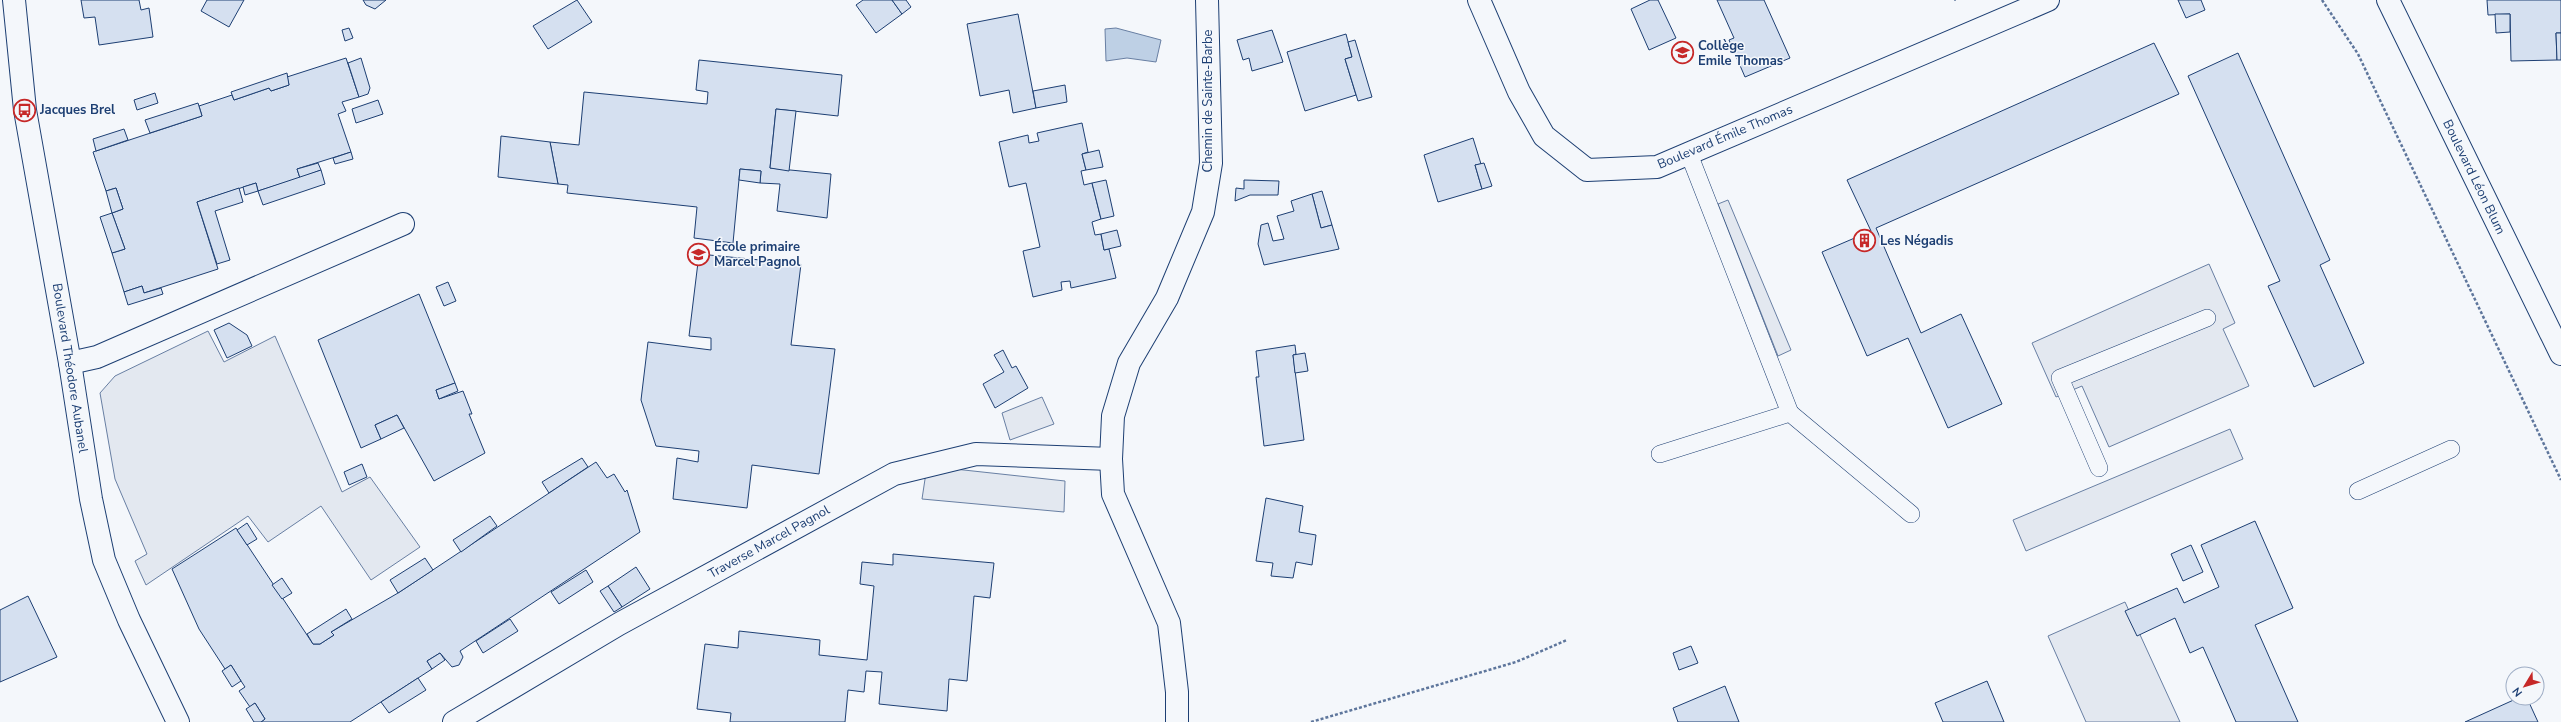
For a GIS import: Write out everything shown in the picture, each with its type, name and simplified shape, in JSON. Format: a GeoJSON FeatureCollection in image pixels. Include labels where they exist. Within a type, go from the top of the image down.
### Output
{"type":"FeatureCollection","features":[{"type":"Feature","properties":{"kind":"street","name":"Boulevard Théodore Aubanel"},"geometry":{"type":"LineString","coordinates":[[14,0],[25,110],[70,363],[91,498],[104,560],[129,620],[178,722]]}},
{"type":"Feature","properties":{"kind":"street","name":"Chemin de Sainte-Barbe"},"geometry":{"type":"LineString","coordinates":[[1177,722],[1176,692],[1169,622],[1113,494],[1111,459],[1113,416],[1129,363],[1166,298],[1203,212],[1211,163],[1207,0]]}},
{"type":"Feature","properties":{"kind":"street","name":"Boulevard Émile Thomas"},"geometry":{"type":"LineString","coordinates":[[1479,0],[1519,92],[1544,136],[1587,170],[1657,167],[2048,0]]}},
{"type":"Feature","properties":{"kind":"street","name":"Boulevard Léon Blum"},"geometry":{"type":"LineString","coordinates":[[2388,0],[2561,354]]}},
{"type":"Feature","properties":{"kind":"street"},"geometry":{"type":"LineString","coordinates":[[70,363],[97,357],[403,224]]}},
{"type":"Feature","properties":{"kind":"street","name":"Traverse Marcel Pagnol"},"geometry":{"type":"LineString","coordinates":[[454,722],[619,624],[894,474],[976,454],[1111,459]]}},
{"type":"Feature","properties":{"kind":"lane"},"geometry":{"type":"LineString","coordinates":[[1689,154],[1790,413],[1911,514]]}},
{"type":"Feature","properties":{"kind":"lane"},"geometry":{"type":"LineString","coordinates":[[2099,468],[2060,378],[2207,318]]}},
{"type":"Feature","properties":{"kind":"lane"},"geometry":{"type":"LineString","coordinates":[[1660,454],[1790,413]]}},
{"type":"Feature","properties":{"kind":"lane"},"geometry":{"type":"LineString","coordinates":[[2358,491],[2451,450]]}},
{"type":"Feature","properties":{"kind":"path"},"geometry":{"type":"LineString","coordinates":[[2322,0],[2358,54],[2561,480]]}},
{"type":"Feature","properties":{"kind":"path"},"geometry":{"type":"LineString","coordinates":[[1311,722],[1516,662],[1567,640]]}},
{"type":"Feature","properties":{"kind":"shaded area"},"geometry":{"type":"Polygon","coordinates":[[[1728,200],[1791,350],[1778,356],[1718,204],[1728,200]]]}},
{"type":"Feature","properties":{"kind":"shaded area"},"geometry":{"type":"Polygon","coordinates":[[[2209,264],[2235,323],[2223,329],[2249,386],[2109,447],[2082,386],[2056,397],[2032,343],[2209,264]]]}},
{"type":"Feature","properties":{"kind":"shaded area"},"geometry":{"type":"Polygon","coordinates":[[[208,331],[224,362],[275,336],[342,492],[370,477],[420,547],[371,580],[321,506],[268,542],[248,516],[146,585],[135,561],[147,554],[115,479],[100,393],[115,376],[208,331]]]}},
{"type":"Feature","properties":{"kind":"shaded area"},"geometry":{"type":"Polygon","coordinates":[[[1042,397],[1054,424],[1010,440],[1002,413],[1042,397]]]}},
{"type":"Feature","properties":{"kind":"shaded area"},"geometry":{"type":"Polygon","coordinates":[[[2230,429],[2243,459],[2026,551],[2013,520],[2230,429]]]}},
{"type":"Feature","properties":{"kind":"shaded area"},"geometry":{"type":"Polygon","coordinates":[[[927,466],[1065,481],[1064,512],[922,499],[927,466]]]}},
{"type":"Feature","properties":{"kind":"shaded area"},"geometry":{"type":"Polygon","coordinates":[[[2125,602],[2180,722],[2086,722],[2048,636],[2125,602]]]}},
{"type":"Feature","properties":{"kind":"water"},"geometry":{"type":"Polygon","coordinates":[[[1116,28],[1161,40],[1156,62],[1127,58],[1106,61],[1105,29],[1116,28]]]}},
{"type":"Feature","properties":{"kind":"building"},"geometry":{"type":"Polygon","coordinates":[[[81,0],[139,0],[141,10],[149,8],[153,37],[99,45],[95,17],[84,18],[81,0]]]}},
{"type":"Feature","properties":{"kind":"building"},"geometry":{"type":"Polygon","coordinates":[[[207,0],[244,0],[229,27],[201,11],[207,0]]]}},
{"type":"Feature","properties":{"kind":"building"},"geometry":{"type":"Polygon","coordinates":[[[363,0],[386,0],[375,9],[366,5],[363,0]]]}},
{"type":"Feature","properties":{"kind":"building"},"geometry":{"type":"Polygon","coordinates":[[[577,0],[592,22],[548,49],[533,26],[577,0]]]}},
{"type":"Feature","properties":{"kind":"building"},"geometry":{"type":"Polygon","coordinates":[[[863,0],[892,0],[902,14],[876,33],[856,5],[863,0]]]}},
{"type":"Feature","properties":{"kind":"building"},"geometry":{"type":"Polygon","coordinates":[[[892,0],[906,0],[911,7],[902,14],[892,0]]]}},
{"type":"Feature","properties":{"kind":"building"},"geometry":{"type":"Polygon","coordinates":[[[1650,0],[1658,0],[1676,38],[1649,50],[1631,9],[1650,0]]]}},
{"type":"Feature","properties":{"kind":"building"},"geometry":{"type":"Polygon","coordinates":[[[1717,0],[1764,0],[1790,58],[1745,77],[1729,40],[1734,38],[1717,0]]]}},
{"type":"Feature","properties":{"kind":"building"},"geometry":{"type":"Polygon","coordinates":[[[2178,0],[2201,0],[2205,10],[2186,18],[2178,0]]]}},
{"type":"Feature","properties":{"kind":"building"},"geometry":{"type":"Polygon","coordinates":[[[2487,0],[2561,0],[2561,33],[2556,33],[2557,60],[2511,61],[2510,14],[2488,15],[2487,0]]]}},
{"type":"Feature","properties":{"kind":"building"},"geometry":{"type":"Polygon","coordinates":[[[1018,14],[1036,108],[1013,113],[1009,90],[980,96],[967,24],[1018,14]]]}},
{"type":"Feature","properties":{"kind":"building"},"geometry":{"type":"Polygon","coordinates":[[[2495,14],[2510,14],[2510,32],[2496,33],[2495,14]]]}},
{"type":"Feature","properties":{"kind":"building"},"geometry":{"type":"Polygon","coordinates":[[[349,28],[353,38],[345,41],[342,30],[349,28]]]}},
{"type":"Feature","properties":{"kind":"building"},"geometry":{"type":"Polygon","coordinates":[[[1272,30],[1283,62],[1252,71],[1249,58],[1243,60],[1237,40],[1272,30]]]}},
{"type":"Feature","properties":{"kind":"building"},"geometry":{"type":"Polygon","coordinates":[[[2556,33],[2561,33],[2561,60],[2557,60],[2556,33]]]}},
{"type":"Feature","properties":{"kind":"building"},"geometry":{"type":"Polygon","coordinates":[[[1346,34],[1352,57],[1345,59],[1356,95],[1305,111],[1287,52],[1346,34]]]}},
{"type":"Feature","properties":{"kind":"building"},"geometry":{"type":"Polygon","coordinates":[[[1355,40],[1372,97],[1358,101],[1345,59],[1352,57],[1348,42],[1355,40]]]}},
{"type":"Feature","properties":{"kind":"building","name":"Les Négadis"},"geometry":{"type":"Polygon","coordinates":[[[2154,43],[2179,94],[1876,228],[1921,333],[1961,314],[2002,404],[1948,428],[1908,338],[1867,356],[1822,252],[1871,231],[1847,180],[2154,43]]]}},
{"type":"Feature","properties":{"kind":"building"},"geometry":{"type":"Polygon","coordinates":[[[2238,53],[2330,260],[2320,265],[2364,363],[2314,387],[2268,286],[2280,281],[2188,76],[2238,53]]]}},
{"type":"Feature","properties":{"kind":"building"},"geometry":{"type":"Polygon","coordinates":[[[346,58],[359,97],[342,102],[346,111],[338,114],[351,152],[297,169],[300,178],[258,191],[256,183],[197,202],[218,269],[144,293],[142,286],[124,292],[112,253],[125,249],[112,213],[123,209],[116,188],[106,191],[93,152],[202,116],[199,106],[232,95],[234,100],[269,88],[271,91],[289,85],[287,77],[346,58]]]}},
{"type":"Feature","properties":{"kind":"building"},"geometry":{"type":"Polygon","coordinates":[[[361,58],[370,88],[368,94],[359,97],[348,63],[361,58]]]}},
{"type":"Feature","properties":{"kind":"building"},"geometry":{"type":"Polygon","coordinates":[[[699,60],[842,75],[838,116],[776,109],[770,168],[831,174],[827,218],[777,211],[780,184],[760,183],[761,171],[740,169],[733,243],[694,238],[697,207],[567,193],[568,185],[558,184],[550,142],[579,145],[584,92],[707,104],[708,92],[696,90],[699,60]]]}},
{"type":"Feature","properties":{"kind":"building"},"geometry":{"type":"Polygon","coordinates":[[[287,73],[289,85],[271,91],[269,88],[234,100],[231,92],[287,73]]]}},
{"type":"Feature","properties":{"kind":"building"},"geometry":{"type":"Polygon","coordinates":[[[1065,85],[1067,102],[1036,108],[1033,91],[1065,85]]]}},
{"type":"Feature","properties":{"kind":"building"},"geometry":{"type":"Polygon","coordinates":[[[155,93],[158,103],[137,110],[134,100],[155,93]]]}},
{"type":"Feature","properties":{"kind":"building"},"geometry":{"type":"Polygon","coordinates":[[[378,100],[383,114],[356,123],[352,109],[378,100]]]}},
{"type":"Feature","properties":{"kind":"building"},"geometry":{"type":"Polygon","coordinates":[[[198,103],[202,116],[150,133],[145,120],[198,103]]]}},
{"type":"Feature","properties":{"kind":"building"},"geometry":{"type":"Polygon","coordinates":[[[776,109],[796,111],[789,171],[770,168],[776,109]]]}},
{"type":"Feature","properties":{"kind":"building"},"geometry":{"type":"Polygon","coordinates":[[[1082,123],[1088,152],[1082,154],[1086,170],[1081,171],[1084,185],[1092,183],[1101,219],[1092,222],[1095,235],[1101,234],[1104,250],[1109,249],[1116,278],[1071,288],[1070,281],[1061,282],[1062,290],[1033,297],[1023,251],[1040,247],[1026,183],[1009,187],[999,142],[1028,135],[1029,143],[1039,141],[1037,133],[1082,123]]]}},
{"type":"Feature","properties":{"kind":"building"},"geometry":{"type":"Polygon","coordinates":[[[124,129],[128,140],[96,151],[93,139],[124,129]]]}},
{"type":"Feature","properties":{"kind":"building"},"geometry":{"type":"Polygon","coordinates":[[[501,136],[550,142],[558,184],[498,177],[501,136]]]}},
{"type":"Feature","properties":{"kind":"building"},"geometry":{"type":"Polygon","coordinates":[[[1473,138],[1481,164],[1475,165],[1482,189],[1438,202],[1424,155],[1473,138]]]}},
{"type":"Feature","properties":{"kind":"building"},"geometry":{"type":"Polygon","coordinates":[[[1099,150],[1103,167],[1086,170],[1082,154],[1099,150]]]}},
{"type":"Feature","properties":{"kind":"building"},"geometry":{"type":"Polygon","coordinates":[[[351,152],[353,159],[335,164],[333,158],[351,152]]]}},
{"type":"Feature","properties":{"kind":"building"},"geometry":{"type":"Polygon","coordinates":[[[318,163],[321,170],[300,178],[297,169],[318,163]]]}},
{"type":"Feature","properties":{"kind":"building"},"geometry":{"type":"Polygon","coordinates":[[[1484,163],[1492,186],[1482,189],[1475,165],[1484,163]]]}},
{"type":"Feature","properties":{"kind":"building"},"geometry":{"type":"Polygon","coordinates":[[[740,169],[761,171],[760,183],[739,180],[740,169]]]}},
{"type":"Feature","properties":{"kind":"building"},"geometry":{"type":"Polygon","coordinates":[[[321,170],[325,184],[263,205],[258,191],[321,170]]]}},
{"type":"Feature","properties":{"kind":"building"},"geometry":{"type":"Polygon","coordinates":[[[1106,180],[1114,216],[1101,219],[1092,183],[1106,180]]]}},
{"type":"Feature","properties":{"kind":"building"},"geometry":{"type":"Polygon","coordinates":[[[1244,180],[1279,181],[1278,195],[1250,195],[1235,201],[1236,188],[1244,189],[1244,180]]]}},
{"type":"Feature","properties":{"kind":"building"},"geometry":{"type":"Polygon","coordinates":[[[256,183],[258,191],[245,195],[243,187],[256,183]]]}},
{"type":"Feature","properties":{"kind":"building"},"geometry":{"type":"Polygon","coordinates":[[[116,188],[123,209],[112,213],[106,191],[116,188]]]}},
{"type":"Feature","properties":{"kind":"building"},"geometry":{"type":"Polygon","coordinates":[[[239,188],[243,202],[215,211],[230,260],[217,264],[197,202],[239,188]]]}},
{"type":"Feature","properties":{"kind":"building"},"geometry":{"type":"Polygon","coordinates":[[[1322,191],[1332,225],[1321,228],[1312,194],[1322,191]]]}},
{"type":"Feature","properties":{"kind":"building"},"geometry":{"type":"Polygon","coordinates":[[[1312,194],[1321,228],[1332,225],[1339,249],[1264,265],[1258,244],[1261,225],[1268,223],[1273,241],[1284,239],[1277,216],[1294,211],[1291,201],[1312,194]]]}},
{"type":"Feature","properties":{"kind":"building"},"geometry":{"type":"Polygon","coordinates":[[[112,213],[125,249],[112,253],[100,217],[112,213]]]}},
{"type":"Feature","properties":{"kind":"building"},"geometry":{"type":"Polygon","coordinates":[[[1117,230],[1121,246],[1104,250],[1101,234],[1117,230]]]}},
{"type":"Feature","properties":{"kind":"building"},"geometry":{"type":"Polygon","coordinates":[[[699,254],[801,264],[791,345],[835,349],[819,474],[752,465],[747,508],[673,499],[677,458],[698,462],[699,451],[656,446],[641,400],[648,342],[711,350],[711,338],[689,336],[699,254]]]}},
{"type":"Feature","properties":{"kind":"building"},"geometry":{"type":"Polygon","coordinates":[[[448,282],[456,301],[444,306],[436,287],[448,282]]]}},
{"type":"Feature","properties":{"kind":"building"},"geometry":{"type":"Polygon","coordinates":[[[142,286],[144,293],[161,288],[163,294],[128,305],[124,292],[142,286]]]}},
{"type":"Feature","properties":{"kind":"building"},"geometry":{"type":"Polygon","coordinates":[[[419,294],[455,383],[436,390],[439,399],[463,391],[472,414],[469,414],[485,453],[434,481],[397,415],[375,425],[381,439],[361,448],[318,340],[419,294]]]}},
{"type":"Feature","properties":{"kind":"building"},"geometry":{"type":"Polygon","coordinates":[[[229,323],[247,335],[252,346],[227,358],[214,330],[229,323]]]}},
{"type":"Feature","properties":{"kind":"building"},"geometry":{"type":"Polygon","coordinates":[[[1295,345],[1296,354],[1293,355],[1304,440],[1264,446],[1256,377],[1259,377],[1256,351],[1295,345]]]}},
{"type":"Feature","properties":{"kind":"building"},"geometry":{"type":"Polygon","coordinates":[[[1003,350],[1012,368],[1016,366],[1028,388],[995,408],[983,384],[1004,372],[994,355],[1003,350]]]}},
{"type":"Feature","properties":{"kind":"building"},"geometry":{"type":"Polygon","coordinates":[[[1305,353],[1308,371],[1295,373],[1293,355],[1305,353]]]}},
{"type":"Feature","properties":{"kind":"building"},"geometry":{"type":"Polygon","coordinates":[[[455,383],[458,391],[439,399],[436,390],[455,383]]]}},
{"type":"Feature","properties":{"kind":"building"},"geometry":{"type":"Polygon","coordinates":[[[397,415],[404,428],[381,439],[375,425],[397,415]]]}},
{"type":"Feature","properties":{"kind":"building"},"geometry":{"type":"Polygon","coordinates":[[[582,458],[588,467],[549,493],[542,482],[582,458]]]}},
{"type":"Feature","properties":{"kind":"building"},"geometry":{"type":"Polygon","coordinates":[[[596,462],[607,478],[614,474],[625,492],[627,490],[640,532],[460,651],[463,657],[459,665],[452,667],[440,653],[427,661],[432,669],[350,722],[261,722],[265,719],[255,703],[250,707],[239,691],[245,687],[231,665],[225,669],[199,629],[172,569],[236,528],[313,644],[320,644],[334,635],[331,632],[398,593],[596,462]]]}},
{"type":"Feature","properties":{"kind":"building"},"geometry":{"type":"Polygon","coordinates":[[[362,464],[367,477],[349,485],[344,472],[362,464]]]}},
{"type":"Feature","properties":{"kind":"building"},"geometry":{"type":"Polygon","coordinates":[[[1266,498],[1303,506],[1299,532],[1316,535],[1312,565],[1296,562],[1293,578],[1271,576],[1273,563],[1256,561],[1266,498]]]}},
{"type":"Feature","properties":{"kind":"building"},"geometry":{"type":"Polygon","coordinates":[[[490,516],[497,526],[461,552],[453,540],[490,516]]]}},
{"type":"Feature","properties":{"kind":"building"},"geometry":{"type":"Polygon","coordinates":[[[2255,521],[2293,608],[2255,625],[2298,722],[2236,722],[2203,647],[2190,653],[2175,618],[2137,636],[2125,611],[2177,588],[2184,603],[2219,587],[2201,545],[2255,521]]]}},
{"type":"Feature","properties":{"kind":"building"},"geometry":{"type":"Polygon","coordinates":[[[247,523],[257,539],[247,545],[237,530],[247,523]]]}},
{"type":"Feature","properties":{"kind":"building"},"geometry":{"type":"Polygon","coordinates":[[[2191,545],[2203,572],[2183,581],[2171,554],[2191,545]]]}},
{"type":"Feature","properties":{"kind":"building"},"geometry":{"type":"Polygon","coordinates":[[[893,554],[994,563],[990,598],[974,596],[967,681],[949,679],[947,711],[879,704],[882,672],[866,671],[864,692],[848,690],[845,722],[730,722],[731,713],[697,709],[705,644],[738,648],[739,631],[820,640],[819,655],[867,660],[874,586],[860,584],[862,562],[893,565],[893,554]]]}},
{"type":"Feature","properties":{"kind":"building"},"geometry":{"type":"Polygon","coordinates":[[[425,558],[433,570],[398,593],[390,580],[425,558]]]}},
{"type":"Feature","properties":{"kind":"building"},"geometry":{"type":"Polygon","coordinates":[[[636,567],[650,589],[622,607],[608,586],[636,567]]]}},
{"type":"Feature","properties":{"kind":"building"},"geometry":{"type":"Polygon","coordinates":[[[586,570],[593,582],[559,604],[551,592],[586,570]]]}},
{"type":"Feature","properties":{"kind":"building"},"geometry":{"type":"Polygon","coordinates":[[[282,578],[292,593],[282,599],[272,585],[282,578]]]}},
{"type":"Feature","properties":{"kind":"building"},"geometry":{"type":"Polygon","coordinates":[[[608,586],[622,607],[614,612],[600,591],[608,586]]]}},
{"type":"Feature","properties":{"kind":"building"},"geometry":{"type":"Polygon","coordinates":[[[28,596],[57,657],[0,682],[0,610],[28,596]]]}},
{"type":"Feature","properties":{"kind":"building"},"geometry":{"type":"Polygon","coordinates":[[[346,609],[352,619],[331,632],[334,635],[320,644],[313,644],[307,634],[346,609]]]}},
{"type":"Feature","properties":{"kind":"building"},"geometry":{"type":"Polygon","coordinates":[[[510,619],[518,631],[483,653],[476,641],[510,619]]]}},
{"type":"Feature","properties":{"kind":"building"},"geometry":{"type":"Polygon","coordinates":[[[1691,646],[1698,663],[1679,670],[1673,653],[1691,646]]]}},
{"type":"Feature","properties":{"kind":"building"},"geometry":{"type":"Polygon","coordinates":[[[440,653],[445,660],[432,669],[427,661],[440,653]]]}},
{"type":"Feature","properties":{"kind":"building"},"geometry":{"type":"Polygon","coordinates":[[[231,665],[241,681],[232,687],[222,671],[231,665]]]}},
{"type":"Feature","properties":{"kind":"building"},"geometry":{"type":"Polygon","coordinates":[[[418,678],[426,690],[389,713],[381,702],[418,678]]]}},
{"type":"Feature","properties":{"kind":"building"},"geometry":{"type":"Polygon","coordinates":[[[1987,681],[2004,722],[1943,722],[1935,703],[1987,681]]]}},
{"type":"Feature","properties":{"kind":"building"},"geometry":{"type":"Polygon","coordinates":[[[1725,686],[1739,722],[1678,722],[1673,708],[1725,686]]]}},
{"type":"Feature","properties":{"kind":"building"},"geometry":{"type":"Polygon","coordinates":[[[255,703],[265,719],[261,722],[254,722],[246,709],[255,703]]]}},
{"type":"Feature","properties":{"kind":"building"},"geometry":{"type":"Polygon","coordinates":[[[2505,704],[2505,706],[2531,706],[2538,722],[2465,722],[2505,704]]]}},
{"type":"Feature","properties":{"kind":"place","name":"Collège Emile Thomas"},"geometry":{"type":"Point","coordinates":[1682,53]}},
{"type":"Feature","properties":{"kind":"place","name":"Jacques Brel"},"geometry":{"type":"Point","coordinates":[25,110]}},
{"type":"Feature","properties":{"kind":"place","name":"Les Négadis"},"geometry":{"type":"Point","coordinates":[1864,241]}},
{"type":"Feature","properties":{"kind":"place","name":"École primaire Marcel Pagnol"},"geometry":{"type":"Point","coordinates":[699,254]}}]}
